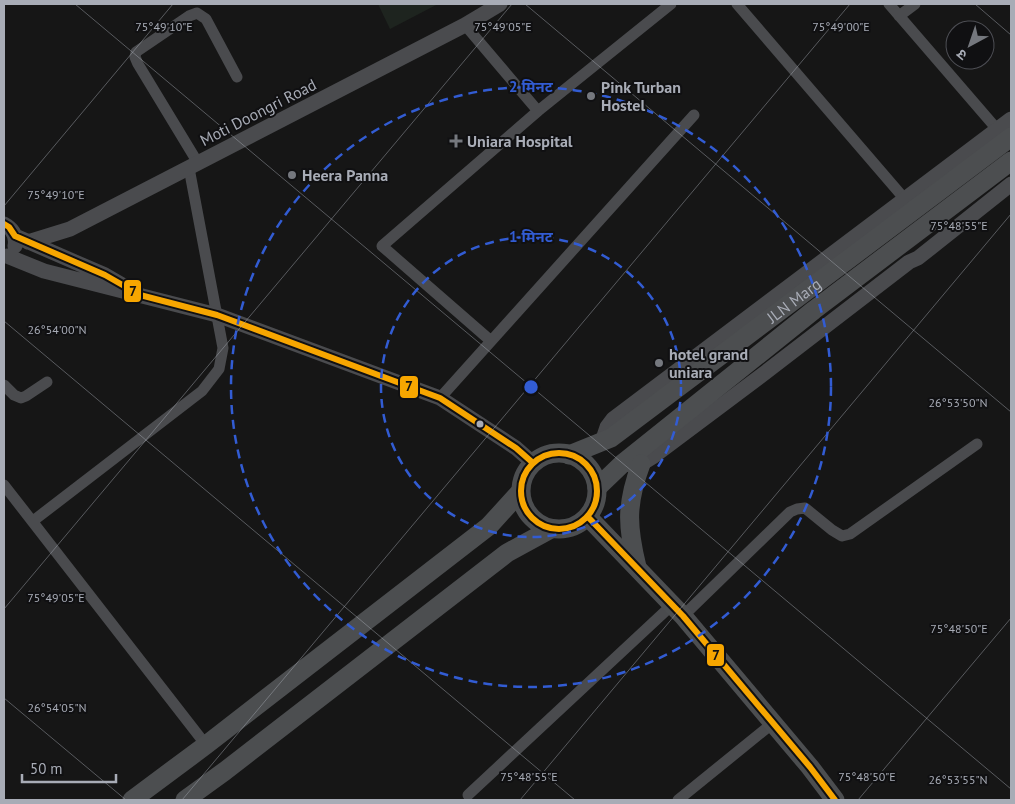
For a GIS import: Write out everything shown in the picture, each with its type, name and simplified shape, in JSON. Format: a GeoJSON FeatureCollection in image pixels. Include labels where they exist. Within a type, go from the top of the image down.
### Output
{"type":"FeatureCollection","features":[{"type":"Feature","properties":{"kind":"main road","name":"JLN Marg"},"geometry":{"type":"LineString","coordinates":[[569,455],[612,438],[909,205],[1005,136]]}},
{"type":"Feature","properties":{"kind":"main road","name":"JLN Marg"},"geometry":{"type":"LineString","coordinates":[[597,488],[622,464],[814,310],[1011,162]]}},
{"type":"Feature","properties":{"kind":"main road"},"geometry":{"type":"LineString","coordinates":[[554,453],[576,457],[588,466],[593,474],[597,488],[595,505],[588,517],[576,526],[564,530],[550,529],[540,525],[529,516],[523,505],[520,492],[522,479],[528,467],[533,463],[539,458],[554,453]]}},
{"type":"Feature","properties":{"kind":"main road"},"geometry":{"type":"LineString","coordinates":[[637,568],[630,538],[629,509],[632,487],[641,464]]}},
{"type":"Feature","properties":{"kind":"main road"},"geometry":{"type":"LineString","coordinates":[[132,800],[489,526],[520,492]]}},
{"type":"Feature","properties":{"kind":"main road"},"geometry":{"type":"LineString","coordinates":[[588,517],[678,610],[810,767],[835,800]]}},
{"type":"Feature","properties":{"kind":"main road"},"geometry":{"type":"LineString","coordinates":[[185,800],[507,554],[550,529]]}},
{"type":"Feature","properties":{"kind":"street","name":"Moti Doongri Road"},"geometry":{"type":"LineString","coordinates":[[22,239],[70,229],[464,26],[500,4]]}},
{"type":"Feature","properties":{"kind":"street"},"geometry":{"type":"LineString","coordinates":[[491,341],[382,246],[538,111],[671,4]]}},
{"type":"Feature","properties":{"kind":"street"},"geometry":{"type":"LineString","coordinates":[[738,4],[909,205]]}},
{"type":"Feature","properties":{"kind":"street"},"geometry":{"type":"LineString","coordinates":[[889,4],[1005,136],[1011,119]]}},
{"type":"Feature","properties":{"kind":"street"},"geometry":{"type":"LineString","coordinates":[[899,16],[915,4]]}},
{"type":"Feature","properties":{"kind":"street"},"geometry":{"type":"LineString","coordinates":[[33,521],[202,391],[219,369],[223,348],[193,165],[138,64],[135,57],[136,52],[189,16],[197,13],[206,19],[237,77]]}},
{"type":"Feature","properties":{"kind":"street"},"geometry":{"type":"LineString","coordinates":[[464,26],[538,111]]}},
{"type":"Feature","properties":{"kind":"street"},"geometry":{"type":"LineString","coordinates":[[440,398],[694,116]]}},
{"type":"Feature","properties":{"kind":"street"},"geometry":{"type":"LineString","coordinates":[[622,464],[641,464],[654,456],[909,262],[918,258],[1011,184]]}},
{"type":"Feature","properties":{"kind":"street"},"geometry":{"type":"LineString","coordinates":[[4,224],[22,239],[105,275],[140,295]]}},
{"type":"Feature","properties":{"kind":"street"},"geometry":{"type":"LineString","coordinates":[[22,239],[6,256],[44,271],[217,315],[440,398],[516,448],[533,463]]}},
{"type":"Feature","properties":{"kind":"street"},"geometry":{"type":"LineString","coordinates":[[4,384],[14,395],[21,398],[47,382]]}},
{"type":"Feature","properties":{"kind":"street"},"geometry":{"type":"LineString","coordinates":[[468,795],[790,512],[805,508],[842,536],[850,534],[977,444]]}},
{"type":"Feature","properties":{"kind":"street"},"geometry":{"type":"LineString","coordinates":[[4,485],[206,745]]}},
{"type":"Feature","properties":{"kind":"street"},"geometry":{"type":"LineString","coordinates":[[678,800],[773,723]]}},
{"type":"Feature","properties":{"kind":"shaded area"},"geometry":{"type":"Polygon","coordinates":[[[378,4],[438,4],[390,29],[378,4]]]}},
{"type":"Feature","properties":{"kind":"transit line","name":"7"},"geometry":{"type":"LineString","coordinates":[[4,224],[9,227],[15,236],[105,275],[140,295],[217,315],[440,398],[516,448],[533,463]]}},
{"type":"Feature","properties":{"kind":"transit line","name":"7"},"geometry":{"type":"LineString","coordinates":[[559,453],[574,456],[586,464],[594,476],[597,491],[594,506],[586,518],[574,526],[559,529],[544,526],[532,518],[524,506],[521,491],[524,476],[532,464],[544,456],[559,453]]}},
{"type":"Feature","properties":{"kind":"transit line","name":"7"},"geometry":{"type":"LineString","coordinates":[[588,517],[683,616],[810,767],[835,800]]}},
{"type":"Feature","properties":{"kind":"place","name":"Pink Turban Hostel"},"geometry":{"type":"Point","coordinates":[591,96]}},
{"type":"Feature","properties":{"kind":"place","name":"Uniara Hospital"},"geometry":{"type":"Point","coordinates":[456,141]}},
{"type":"Feature","properties":{"kind":"place","name":"Heera Panna"},"geometry":{"type":"Point","coordinates":[292,175]}},
{"type":"Feature","properties":{"kind":"place","name":"hotel grand uniara"},"geometry":{"type":"Point","coordinates":[659,363]}}]}
